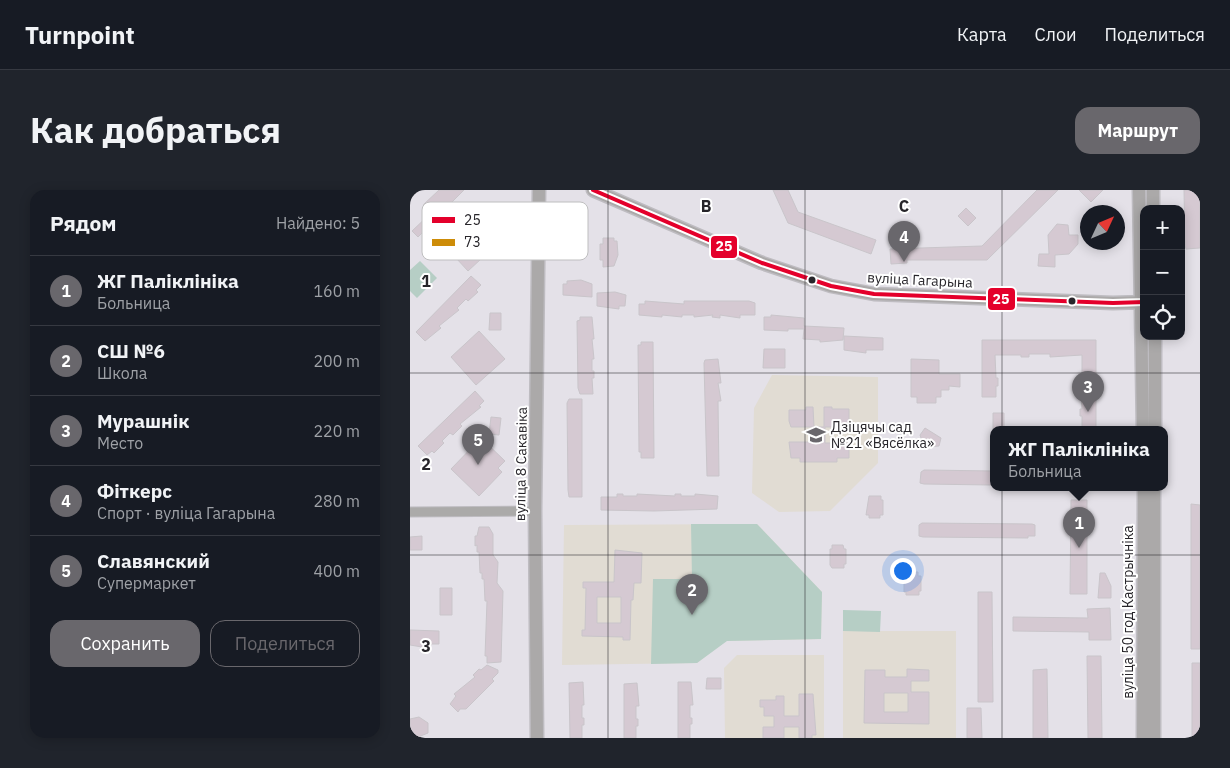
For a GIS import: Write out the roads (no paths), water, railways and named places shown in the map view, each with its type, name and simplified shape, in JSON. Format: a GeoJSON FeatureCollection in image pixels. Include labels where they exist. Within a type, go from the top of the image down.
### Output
{"type":"FeatureCollection","features":[{"type":"Feature","properties":{"kind":"main road","name":"вуліца Гагарына"},"geometry":{"type":"LineString","coordinates":[[593,190],[762,263],[832,286],[874,294],[1113,303],[1140,302]]}},
{"type":"Feature","properties":{"kind":"main road"},"geometry":{"type":"LineString","coordinates":[[1139,190],[1143,295]]}},
{"type":"Feature","properties":{"kind":"main road"},"geometry":{"type":"LineString","coordinates":[[1153,190],[1153,205]]}},
{"type":"Feature","properties":{"kind":"main road","name":"вуліца 8 Сакавіка"},"geometry":{"type":"LineString","coordinates":[[536,738],[535,512],[539,260]]}},
{"type":"Feature","properties":{"kind":"main road"},"geometry":{"type":"LineString","coordinates":[[1143,340],[1143,426]]}},
{"type":"Feature","properties":{"kind":"main road"},"geometry":{"type":"LineString","coordinates":[[1155,340],[1155,426]]}},
{"type":"Feature","properties":{"kind":"main road","name":"вуліца 50 год Кастрычніка"},"geometry":{"type":"LineString","coordinates":[[1143,738],[1144,491]]}},
{"type":"Feature","properties":{"kind":"main road","name":"вуліца 50 год Кастрычніка"},"geometry":{"type":"LineString","coordinates":[[1154,491],[1154,738]]}},
{"type":"Feature","properties":{"kind":"street"},"geometry":{"type":"LineString","coordinates":[[410,512],[535,512]]}},
{"type":"Feature","properties":{"kind":"place","name":"Фіткерс"},"geometry":{"type":"Point","coordinates":[904,262]}},
{"type":"Feature","properties":{"kind":"place","name":"Мурашнік"},"geometry":{"type":"Point","coordinates":[1088,412]}},
{"type":"Feature","properties":{"kind":"place","name":"Дзіцячы сад №21 «Вясёлка»"},"geometry":{"type":"Point","coordinates":[816,435]}},
{"type":"Feature","properties":{"kind":"place","name":"Славянский"},"geometry":{"type":"Point","coordinates":[478,465]}},
{"type":"Feature","properties":{"kind":"place","name":"ЖГ Паліклініка"},"geometry":{"type":"Point","coordinates":[1079,548]}},
{"type":"Feature","properties":{"kind":"place","name":"СШ №6"},"geometry":{"type":"Point","coordinates":[692,615]}}]}
